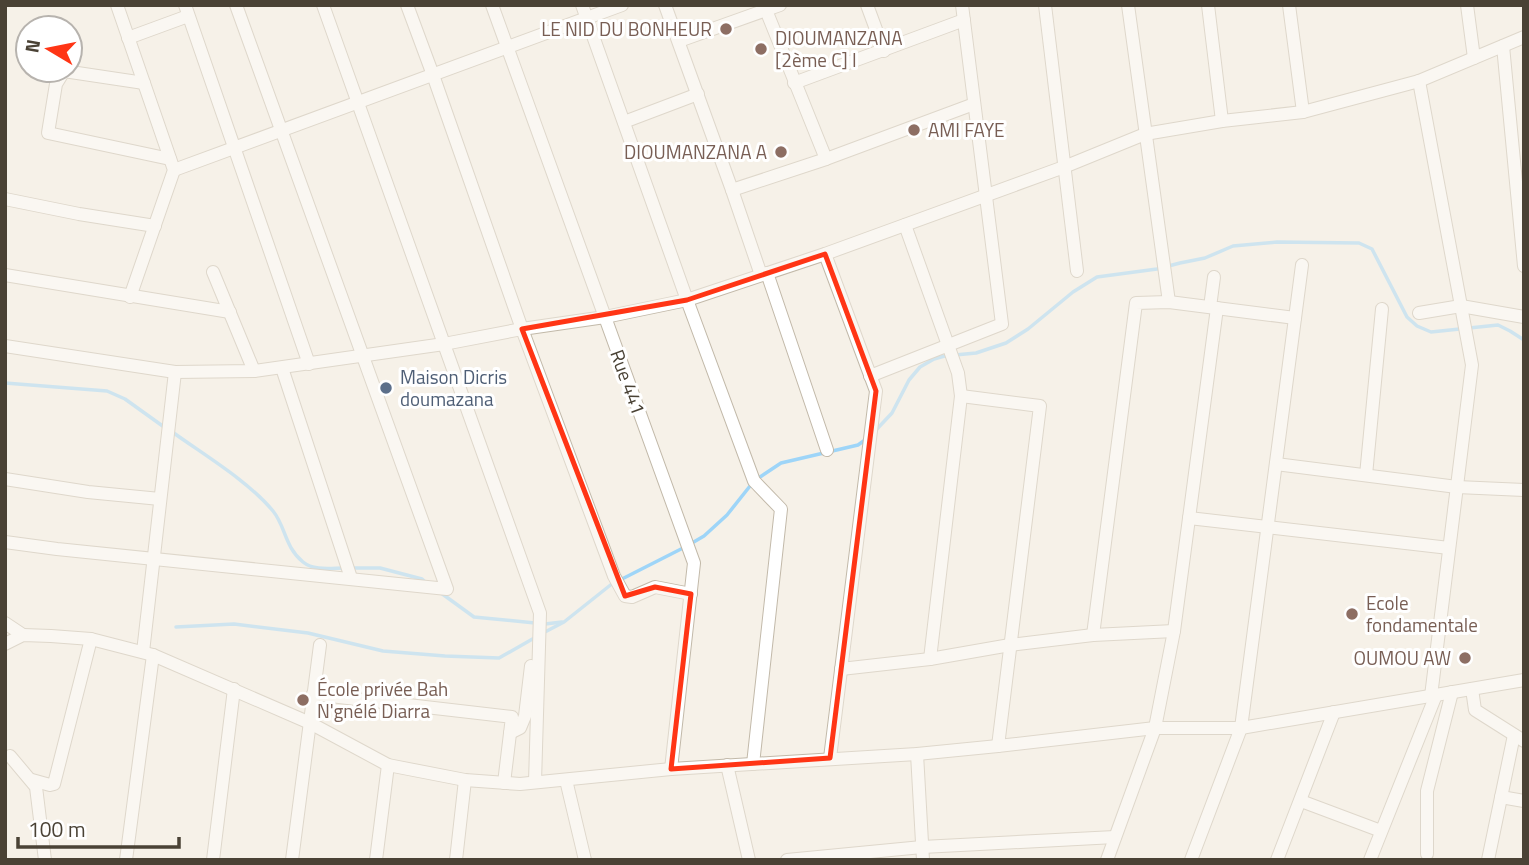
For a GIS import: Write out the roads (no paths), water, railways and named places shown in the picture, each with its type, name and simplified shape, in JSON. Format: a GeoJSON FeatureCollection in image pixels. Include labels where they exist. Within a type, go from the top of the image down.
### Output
{"type":"FeatureCollection","features":[{"type":"Feature","properties":{"kind":"street"},"geometry":{"type":"LineString","coordinates":[[117,5],[172,164],[155,226],[130,297]]}},
{"type":"Feature","properties":{"kind":"street"},"geometry":{"type":"LineString","coordinates":[[5,542],[447,589],[236,5]]}},
{"type":"Feature","properties":{"kind":"street"},"geometry":{"type":"LineString","coordinates":[[323,5],[540,613],[535,782]]}},
{"type":"Feature","properties":{"kind":"street"},"geometry":{"type":"LineString","coordinates":[[407,5],[522,329],[614,576],[625,596],[632,597],[655,587],[691,594]]}},
{"type":"Feature","properties":{"kind":"street","name":"Rue 441"},"geometry":{"type":"LineString","coordinates":[[492,5],[694,563],[670,769]]}},
{"type":"Feature","properties":{"kind":"street"},"geometry":{"type":"LineString","coordinates":[[144,83],[64,71],[56,84],[48,133],[172,164],[234,148],[507,48],[584,12],[622,5]]}},
{"type":"Feature","properties":{"kind":"street"},"geometry":{"type":"LineString","coordinates":[[665,5],[827,450]]}},
{"type":"Feature","properties":{"kind":"street"},"geometry":{"type":"LineString","coordinates":[[678,41],[780,5]]}},
{"type":"Feature","properties":{"kind":"street"},"geometry":{"type":"LineString","coordinates":[[867,5],[884,51]]}},
{"type":"Feature","properties":{"kind":"street"},"geometry":{"type":"LineString","coordinates":[[870,376],[1002,324],[962,5]]}},
{"type":"Feature","properties":{"kind":"street"},"geometry":{"type":"LineString","coordinates":[[1045,5],[1077,271]]}},
{"type":"Feature","properties":{"kind":"street"},"geometry":{"type":"LineString","coordinates":[[1128,5],[1169,302]]}},
{"type":"Feature","properties":{"kind":"street"},"geometry":{"type":"LineString","coordinates":[[1208,5],[1222,121]]}},
{"type":"Feature","properties":{"kind":"street"},"geometry":{"type":"LineString","coordinates":[[1289,5],[1303,112]]}},
{"type":"Feature","properties":{"kind":"street"},"geometry":{"type":"LineString","coordinates":[[1467,5],[1474,58]]}},
{"type":"Feature","properties":{"kind":"street"},"geometry":{"type":"LineString","coordinates":[[766,10],[826,159]]}},
{"type":"Feature","properties":{"kind":"street"},"geometry":{"type":"LineString","coordinates":[[128,37],[187,11],[309,364]]}},
{"type":"Feature","properties":{"kind":"street"},"geometry":{"type":"LineString","coordinates":[[584,12],[754,481],[781,509],[753,764]]}},
{"type":"Feature","properties":{"kind":"street"},"geometry":{"type":"LineString","coordinates":[[794,83],[964,20]]}},
{"type":"Feature","properties":{"kind":"street"},"geometry":{"type":"LineString","coordinates":[[5,346],[175,372],[254,371],[444,344],[605,317],[687,300],[825,254],[1065,167],[1145,134],[1222,121],[1303,112],[1419,81],[1524,37]]}},
{"type":"Feature","properties":{"kind":"street"},"geometry":{"type":"LineString","coordinates":[[1503,46],[1524,266]]}},
{"type":"Feature","properties":{"kind":"street"},"geometry":{"type":"LineString","coordinates":[[1372,857],[1433,695],[1448,548],[1472,365],[1419,81]]}},
{"type":"Feature","properties":{"kind":"street"},"geometry":{"type":"LineString","coordinates":[[624,122],[698,94]]}},
{"type":"Feature","properties":{"kind":"street"},"geometry":{"type":"LineString","coordinates":[[732,190],[826,159],[974,104]]}},
{"type":"Feature","properties":{"kind":"street"},"geometry":{"type":"LineString","coordinates":[[5,200],[155,226]]}},
{"type":"Feature","properties":{"kind":"street"},"geometry":{"type":"LineString","coordinates":[[905,225],[958,373],[961,396],[930,659]]}},
{"type":"Feature","properties":{"kind":"street"},"geometry":{"type":"LineString","coordinates":[[825,254],[876,391],[830,758]]}},
{"type":"Feature","properties":{"kind":"street"},"geometry":{"type":"LineString","coordinates":[[1191,860],[1241,729],[1302,265]]}},
{"type":"Feature","properties":{"kind":"street"},"geometry":{"type":"LineString","coordinates":[[213,272],[254,371]]}},
{"type":"Feature","properties":{"kind":"street"},"geometry":{"type":"LineString","coordinates":[[5,275],[230,312]]}},
{"type":"Feature","properties":{"kind":"street"},"geometry":{"type":"LineString","coordinates":[[1107,860],[1156,728],[1174,631],[1214,308],[1214,277]]}},
{"type":"Feature","properties":{"kind":"street"},"geometry":{"type":"LineString","coordinates":[[1093,635],[1136,303],[1169,302],[1295,318]]}},
{"type":"Feature","properties":{"kind":"street"},"geometry":{"type":"LineString","coordinates":[[1419,313],[1461,306],[1524,317]]}},
{"type":"Feature","properties":{"kind":"street"},"geometry":{"type":"LineString","coordinates":[[1366,475],[1382,309]]}},
{"type":"Feature","properties":{"kind":"street"},"geometry":{"type":"LineString","coordinates":[[282,368],[351,578]]}},
{"type":"Feature","properties":{"kind":"street"},"geometry":{"type":"LineString","coordinates":[[126,860],[148,653],[153,559],[175,372]]}},
{"type":"Feature","properties":{"kind":"street"},"geometry":{"type":"LineString","coordinates":[[961,396],[1040,406],[998,746]]}},
{"type":"Feature","properties":{"kind":"street"},"geometry":{"type":"LineString","coordinates":[[1276,464],[1457,487],[1524,490]]}},
{"type":"Feature","properties":{"kind":"street"},"geometry":{"type":"LineString","coordinates":[[5,479],[88,492],[160,499]]}},
{"type":"Feature","properties":{"kind":"street"},"geometry":{"type":"LineString","coordinates":[[1189,518],[1448,548]]}},
{"type":"Feature","properties":{"kind":"street"},"geometry":{"type":"LineString","coordinates":[[5,623],[23,635]]}},
{"type":"Feature","properties":{"kind":"street"},"geometry":{"type":"LineString","coordinates":[[841,669],[1093,635],[1174,631]]}},
{"type":"Feature","properties":{"kind":"street"},"geometry":{"type":"LineString","coordinates":[[5,644],[23,635],[91,639],[148,653],[310,723],[388,765],[465,780],[520,784],[670,769],[917,754],[1156,728],[1241,729],[1524,680]]}},
{"type":"Feature","properties":{"kind":"street"},"geometry":{"type":"LineString","coordinates":[[32,780],[54,784],[91,639]]}},
{"type":"Feature","properties":{"kind":"street"},"geometry":{"type":"LineString","coordinates":[[292,860],[320,645]]}},
{"type":"Feature","properties":{"kind":"street"},"geometry":{"type":"LineString","coordinates":[[510,733],[520,728],[525,716],[532,662]]}},
{"type":"Feature","properties":{"kind":"street"},"geometry":{"type":"LineString","coordinates":[[1472,689],[1475,710],[1519,738],[1501,797],[1488,860]]}},
{"type":"Feature","properties":{"kind":"street"},"geometry":{"type":"LineString","coordinates":[[213,860],[234,690]]}},
{"type":"Feature","properties":{"kind":"street"},"geometry":{"type":"LineString","coordinates":[[1427,854],[1427,791],[1452,692]]}},
{"type":"Feature","properties":{"kind":"street"},"geometry":{"type":"LineString","coordinates":[[313,694],[512,717],[504,783]]}},
{"type":"Feature","properties":{"kind":"street"},"geometry":{"type":"LineString","coordinates":[[1278,860],[1334,712]]}},
{"type":"Feature","properties":{"kind":"street"},"geometry":{"type":"LineString","coordinates":[[917,754],[922,854]]}},
{"type":"Feature","properties":{"kind":"street"},"geometry":{"type":"LineString","coordinates":[[10,756],[36,787],[45,860]]}},
{"type":"Feature","properties":{"kind":"street"},"geometry":{"type":"LineString","coordinates":[[376,860],[388,765]]}},
{"type":"Feature","properties":{"kind":"street"},"geometry":{"type":"LineString","coordinates":[[727,765],[749,860]]}},
{"type":"Feature","properties":{"kind":"street"},"geometry":{"type":"LineString","coordinates":[[456,860],[465,780]]}},
{"type":"Feature","properties":{"kind":"street"},"geometry":{"type":"LineString","coordinates":[[566,780],[585,860]]}},
{"type":"Feature","properties":{"kind":"street"},"geometry":{"type":"LineString","coordinates":[[1501,797],[1524,801]]}},
{"type":"Feature","properties":{"kind":"street"},"geometry":{"type":"LineString","coordinates":[[1301,801],[1381,831]]}},
{"type":"Feature","properties":{"kind":"street"},"geometry":{"type":"LineString","coordinates":[[787,860],[922,854],[1115,837]]}},
{"type":"Feature","properties":{"kind":"waterway"},"geometry":{"type":"LineString","coordinates":[[955,355],[976,353],[1006,343],[1097,277],[1157,269],[1205,258],[1233,246],[1277,242],[1359,243],[1372,249],[1407,317],[1417,326],[1431,332],[1498,325],[1524,340]]}},
{"type":"Feature","properties":{"kind":"waterway"},"geometry":{"type":"LineString","coordinates":[[876,430],[892,413],[909,380],[920,367],[948,355]]}},
{"type":"Feature","properties":{"kind":"waterway"},"geometry":{"type":"LineString","coordinates":[[5,383],[107,391],[125,399],[164,427]]}},
{"type":"Feature","properties":{"kind":"waterway"},"geometry":{"type":"LineString","coordinates":[[171,431],[238,478],[263,500],[277,517],[292,550],[303,562],[317,568],[345,568]]}},
{"type":"Feature","properties":{"kind":"waterway"},"geometry":{"type":"LineString","coordinates":[[692,543],[727,515],[754,481],[781,463],[858,445],[865,440]]}},
{"type":"Feature","properties":{"kind":"waterway"},"geometry":{"type":"LineString","coordinates":[[620,580],[685,547]]}},
{"type":"Feature","properties":{"kind":"waterway"},"geometry":{"type":"LineString","coordinates":[[353,568],[380,568],[422,579],[426,583]]}},
{"type":"Feature","properties":{"kind":"waterway"},"geometry":{"type":"LineString","coordinates":[[543,633],[564,622],[613,583]]}},
{"type":"Feature","properties":{"kind":"waterway"},"geometry":{"type":"LineString","coordinates":[[441,593],[474,617],[545,624],[562,622]]}},
{"type":"Feature","properties":{"kind":"waterway"},"geometry":{"type":"LineString","coordinates":[[176,627],[234,624],[308,633],[383,651],[499,658],[536,637]]}},
{"type":"Feature","properties":{"kind":"place","name":"LE NID DU BONHEUR"},"geometry":{"type":"Point","coordinates":[726,29]}},
{"type":"Feature","properties":{"kind":"place","name":"DIOUMANZANA [2ème C] I"},"geometry":{"type":"Point","coordinates":[761,49]}},
{"type":"Feature","properties":{"kind":"place","name":"AMI FAYE"},"geometry":{"type":"Point","coordinates":[914,130]}},
{"type":"Feature","properties":{"kind":"place","name":"DIOUMANZANA A"},"geometry":{"type":"Point","coordinates":[781,152]}},
{"type":"Feature","properties":{"kind":"place","name":"Maison Dicris doumazana"},"geometry":{"type":"Point","coordinates":[386,388]}},
{"type":"Feature","properties":{"kind":"place","name":"Ecole fondamentale"},"geometry":{"type":"Point","coordinates":[1352,614]}},
{"type":"Feature","properties":{"kind":"place","name":"OUMOU AW"},"geometry":{"type":"Point","coordinates":[1465,658]}},
{"type":"Feature","properties":{"kind":"place","name":"École privée Bah N'gnélé Diarra"},"geometry":{"type":"Point","coordinates":[303,700]}}]}
